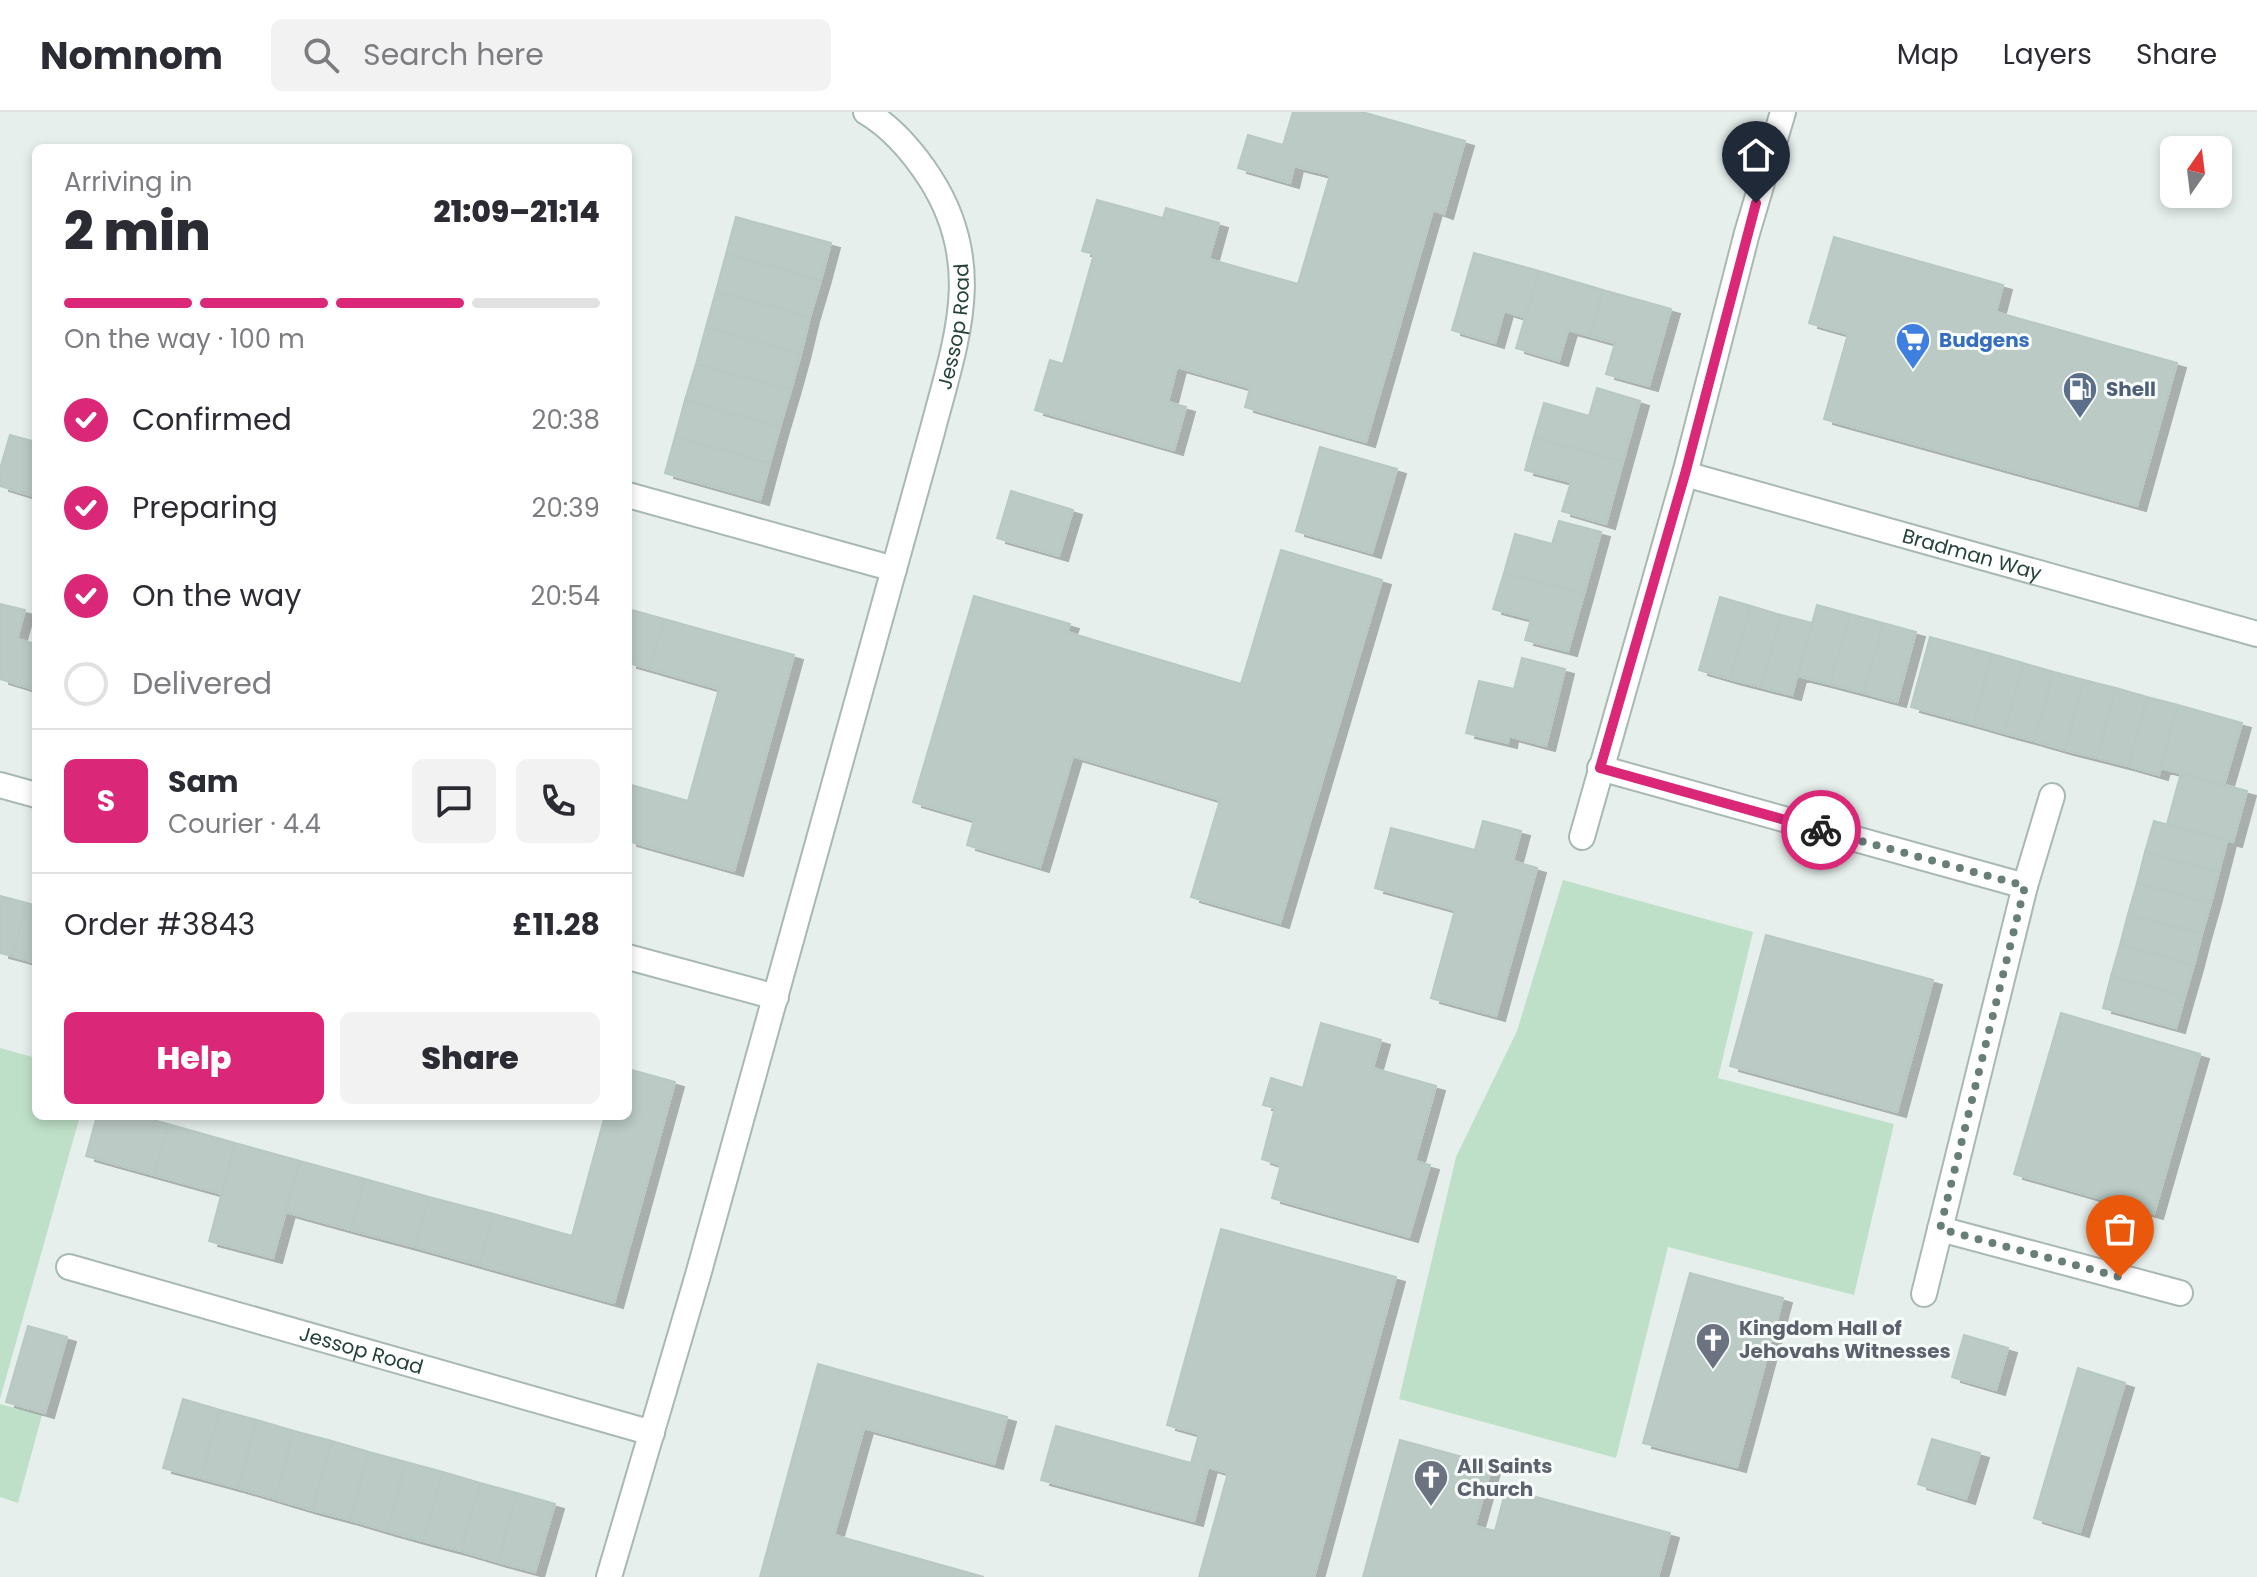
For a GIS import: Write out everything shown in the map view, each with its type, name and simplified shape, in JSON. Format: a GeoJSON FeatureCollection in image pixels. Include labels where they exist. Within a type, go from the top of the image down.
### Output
{"type":"FeatureCollection","features":[{"type":"Feature","properties":{"kind":"street","name":"Jessop Road"},"geometry":{"type":"LineString","coordinates":[[609,1577],[776,997],[955,345],[963,303],[963,271],[945,201],[912,151],[866,112]]}},
{"type":"Feature","properties":{"kind":"street"},"geometry":{"type":"LineString","coordinates":[[1582,837],[1783,112]]}},
{"type":"Feature","properties":{"kind":"street","name":"Bradman Way"},"geometry":{"type":"LineString","coordinates":[[1685,474],[2257,634]]}},
{"type":"Feature","properties":{"kind":"street"},"geometry":{"type":"LineString","coordinates":[[632,496],[894,569]]}},
{"type":"Feature","properties":{"kind":"street"},"geometry":{"type":"LineString","coordinates":[[1600,768],[2025,886]]}},
{"type":"Feature","properties":{"kind":"street"},"geometry":{"type":"LineString","coordinates":[[0,785],[32,794]]}},
{"type":"Feature","properties":{"kind":"street"},"geometry":{"type":"LineString","coordinates":[[1924,1294],[2025,886],[2052,796]]}},
{"type":"Feature","properties":{"kind":"street"},"geometry":{"type":"LineString","coordinates":[[632,958],[776,997]]}},
{"type":"Feature","properties":{"kind":"street"},"geometry":{"type":"LineString","coordinates":[[1940,1229],[2180,1293]]}},
{"type":"Feature","properties":{"kind":"street","name":"Jessop Road"},"geometry":{"type":"LineString","coordinates":[[69,1267],[652,1433]]}},
{"type":"Feature","properties":{"kind":"green space"},"geometry":{"type":"Polygon","coordinates":[[[1563,880],[1753,932],[1718,1078],[1894,1124],[1854,1295],[1668,1247],[1616,1458],[1399,1399],[1456,1157],[1517,1031],[1563,880]]]}},
{"type":"Feature","properties":{"kind":"green space"},"geometry":{"type":"Polygon","coordinates":[[[0,1048],[32,1057],[32,1120],[79,1120],[0,1399],[0,1048]]]}},
{"type":"Feature","properties":{"kind":"green space"},"geometry":{"type":"Polygon","coordinates":[[[0,1404],[42,1415],[18,1503],[0,1497],[0,1404]]]}},
{"type":"Feature","properties":{"kind":"building"},"geometry":{"type":"Polygon","coordinates":[[[1293,112],[1362,112],[1465,141],[1444,214],[1433,210],[1366,442],[1245,407],[1250,388],[1177,367],[1168,402],[1186,407],[1174,450],[1035,410],[1050,360],[1063,364],[1094,254],[1082,251],[1097,200],[1163,218],[1166,208],[1219,223],[1209,259],[1298,284],[1330,175],[1294,166],[1290,183],[1238,168],[1248,135],[1283,145],[1293,112]]]}},
{"type":"Feature","properties":{"kind":"building"},"geometry":{"type":"Polygon","coordinates":[[[736,217],[831,243],[821,280],[726,254],[736,217]]]}},
{"type":"Feature","properties":{"kind":"building"},"geometry":{"type":"Polygon","coordinates":[[[1834,237],[2003,285],[1996,312],[2177,363],[2137,506],[1824,419],[1848,334],[1809,323],[1834,237]]]}},
{"type":"Feature","properties":{"kind":"building"},"geometry":{"type":"Polygon","coordinates":[[[1474,253],[1539,271],[1526,318],[1504,311],[1495,343],[1452,330],[1474,253]]]}},
{"type":"Feature","properties":{"kind":"building"},"geometry":{"type":"Polygon","coordinates":[[[726,254],[821,280],[810,317],[716,291],[726,254]]]}},
{"type":"Feature","properties":{"kind":"building"},"geometry":{"type":"Polygon","coordinates":[[[1539,271],[1603,290],[1590,336],[1568,330],[1559,361],[1516,348],[1539,271]]]}},
{"type":"Feature","properties":{"kind":"building"},"geometry":{"type":"Polygon","coordinates":[[[1603,290],[1671,309],[1649,386],[1606,374],[1615,343],[1590,336],[1603,290]]]}},
{"type":"Feature","properties":{"kind":"building"},"geometry":{"type":"Polygon","coordinates":[[[716,291],[810,317],[801,354],[706,327],[716,291]]]}},
{"type":"Feature","properties":{"kind":"building"},"geometry":{"type":"Polygon","coordinates":[[[706,327],[801,354],[791,390],[696,364],[706,327]]]}},
{"type":"Feature","properties":{"kind":"building"},"geometry":{"type":"Polygon","coordinates":[[[696,364],[791,390],[780,427],[685,400],[696,364]]]}},
{"type":"Feature","properties":{"kind":"building"},"geometry":{"type":"Polygon","coordinates":[[[1597,388],[1640,401],[1623,462],[1534,437],[1544,403],[1589,416],[1597,388]]]}},
{"type":"Feature","properties":{"kind":"building"},"geometry":{"type":"Polygon","coordinates":[[[685,400],[780,427],[770,463],[675,437],[685,400]]]}},
{"type":"Feature","properties":{"kind":"building"},"geometry":{"type":"Polygon","coordinates":[[[10,435],[32,441],[32,496],[0,486],[0,469],[10,435]]]}},
{"type":"Feature","properties":{"kind":"building"},"geometry":{"type":"Polygon","coordinates":[[[675,437],[770,463],[760,500],[665,473],[675,437]]]}},
{"type":"Feature","properties":{"kind":"building"},"geometry":{"type":"Polygon","coordinates":[[[1534,437],[1623,462],[1606,524],[1562,511],[1571,482],[1525,470],[1534,437]]]}},
{"type":"Feature","properties":{"kind":"building"},"geometry":{"type":"Polygon","coordinates":[[[1320,447],[1397,469],[1372,553],[1296,531],[1320,447]]]}},
{"type":"Feature","properties":{"kind":"building"},"geometry":{"type":"Polygon","coordinates":[[[1011,491],[1073,510],[1059,556],[997,538],[1011,491]]]}},
{"type":"Feature","properties":{"kind":"building"},"geometry":{"type":"Polygon","coordinates":[[[1559,521],[1601,532],[1584,594],[1504,573],[1515,534],[1552,544],[1559,521]]]}},
{"type":"Feature","properties":{"kind":"building"},"geometry":{"type":"Polygon","coordinates":[[[1281,550],[1382,580],[1280,923],[1191,897],[1220,800],[1073,756],[1040,867],[967,845],[974,820],[913,802],[974,596],[1070,624],[1067,632],[1241,684],[1281,550]]]}},
{"type":"Feature","properties":{"kind":"building"},"geometry":{"type":"Polygon","coordinates":[[[1504,573],[1584,594],[1568,651],[1525,640],[1531,619],[1493,609],[1504,573]]]}},
{"type":"Feature","properties":{"kind":"building"},"geometry":{"type":"Polygon","coordinates":[[[1720,597],[1751,606],[1730,679],[1699,670],[1720,597]]]}},
{"type":"Feature","properties":{"kind":"building"},"geometry":{"type":"Polygon","coordinates":[[[0,604],[25,610],[17,639],[32,643],[32,689],[0,679],[0,604]]]}},
{"type":"Feature","properties":{"kind":"building"},"geometry":{"type":"Polygon","coordinates":[[[1817,605],[1850,614],[1830,684],[1798,676],[1817,605]]]}},
{"type":"Feature","properties":{"kind":"building"},"geometry":{"type":"Polygon","coordinates":[[[1751,606],[1781,615],[1761,687],[1730,679],[1751,606]]]}},
{"type":"Feature","properties":{"kind":"building"},"geometry":{"type":"Polygon","coordinates":[[[632,610],[664,619],[650,669],[632,664],[632,610]]]}},
{"type":"Feature","properties":{"kind":"building"},"geometry":{"type":"Polygon","coordinates":[[[1850,614],[1883,623],[1864,693],[1830,684],[1850,614]]]}},
{"type":"Feature","properties":{"kind":"building"},"geometry":{"type":"Polygon","coordinates":[[[1781,615],[1812,623],[1792,695],[1761,687],[1781,615]]]}},
{"type":"Feature","properties":{"kind":"building"},"geometry":{"type":"Polygon","coordinates":[[[664,619],[794,655],[734,871],[632,842],[632,785],[688,801],[719,689],[650,669],[664,619]]]}},
{"type":"Feature","properties":{"kind":"building"},"geometry":{"type":"Polygon","coordinates":[[[1883,623],[1916,632],[1897,702],[1864,693],[1883,623]]]}},
{"type":"Feature","properties":{"kind":"building"},"geometry":{"type":"Polygon","coordinates":[[[1930,637],[1992,654],[1973,724],[1911,707],[1930,637]]]}},
{"type":"Feature","properties":{"kind":"building"},"geometry":{"type":"Polygon","coordinates":[[[1992,654],[2023,663],[2004,733],[1973,724],[1992,654]]]}},
{"type":"Feature","properties":{"kind":"building"},"geometry":{"type":"Polygon","coordinates":[[[1522,658],[1565,669],[1546,746],[1509,736],[1508,743],[1466,733],[1479,681],[1514,689],[1522,658]]]}},
{"type":"Feature","properties":{"kind":"building"},"geometry":{"type":"Polygon","coordinates":[[[2023,663],[2054,672],[2034,741],[2004,733],[2023,663]]]}},
{"type":"Feature","properties":{"kind":"building"},"geometry":{"type":"Polygon","coordinates":[[[2054,672],[2084,680],[2065,750],[2034,741],[2054,672]]]}},
{"type":"Feature","properties":{"kind":"building"},"geometry":{"type":"Polygon","coordinates":[[[2084,680],[2116,688],[2097,758],[2065,750],[2084,680]]]}},
{"type":"Feature","properties":{"kind":"building"},"geometry":{"type":"Polygon","coordinates":[[[2116,688],[2147,697],[2128,766],[2097,758],[2116,688]]]}},
{"type":"Feature","properties":{"kind":"building"},"geometry":{"type":"Polygon","coordinates":[[[2147,697],[2178,705],[2159,775],[2128,766],[2147,697]]]}},
{"type":"Feature","properties":{"kind":"building"},"geometry":{"type":"Polygon","coordinates":[[[2178,705],[2242,723],[2224,785],[2161,768],[2178,705]]]}},
{"type":"Feature","properties":{"kind":"building"},"geometry":{"type":"Polygon","coordinates":[[[2181,773],[2247,791],[2233,842],[2167,824],[2181,773]]]}},
{"type":"Feature","properties":{"kind":"building"},"geometry":{"type":"Polygon","coordinates":[[[1483,821],[1521,831],[1513,861],[1537,868],[1496,1016],[1431,998],[1455,910],[1375,888],[1391,828],[1475,850],[1483,821]]]}},
{"type":"Feature","properties":{"kind":"building"},"geometry":{"type":"Polygon","coordinates":[[[2154,821],[2227,841],[2219,872],[2145,852],[2154,821]]]}},
{"type":"Feature","properties":{"kind":"building"},"geometry":{"type":"Polygon","coordinates":[[[2145,852],[2219,872],[2211,903],[2137,883],[2145,852]]]}},
{"type":"Feature","properties":{"kind":"building"},"geometry":{"type":"Polygon","coordinates":[[[2137,883],[2211,903],[2202,934],[2128,914],[2137,883]]]}},
{"type":"Feature","properties":{"kind":"building"},"geometry":{"type":"Polygon","coordinates":[[[0,896],[27,903],[12,956],[0,953],[0,896]]]}},
{"type":"Feature","properties":{"kind":"building"},"geometry":{"type":"Polygon","coordinates":[[[27,903],[32,905],[32,962],[12,956],[27,903]]]}},
{"type":"Feature","properties":{"kind":"building"},"geometry":{"type":"Polygon","coordinates":[[[2128,914],[2202,934],[2194,965],[2120,945],[2128,914]]]}},
{"type":"Feature","properties":{"kind":"building"},"geometry":{"type":"Polygon","coordinates":[[[1766,935],[1933,980],[1897,1112],[1730,1066],[1766,935]]]}},
{"type":"Feature","properties":{"kind":"building"},"geometry":{"type":"Polygon","coordinates":[[[2120,945],[2194,965],[2185,996],[2111,976],[2120,945]]]}},
{"type":"Feature","properties":{"kind":"building"},"geometry":{"type":"Polygon","coordinates":[[[2111,976],[2185,996],[2176,1028],[2103,1008],[2111,976]]]}},
{"type":"Feature","properties":{"kind":"building"},"geometry":{"type":"Polygon","coordinates":[[[2061,1013],[2200,1054],[2154,1214],[2014,1174],[2061,1013]]]}},
{"type":"Feature","properties":{"kind":"building"},"geometry":{"type":"Polygon","coordinates":[[[1321,1023],[1381,1040],[1373,1068],[1436,1086],[1415,1161],[1430,1165],[1409,1237],[1272,1198],[1281,1165],[1262,1159],[1275,1108],[1263,1105],[1271,1078],[1303,1088],[1321,1023]]]}},
{"type":"Feature","properties":{"kind":"building"},"geometry":{"type":"Polygon","coordinates":[[[632,1070],[675,1082],[614,1303],[479,1265],[494,1214],[572,1236],[604,1120],[632,1120],[632,1070]]]}},
{"type":"Feature","properties":{"kind":"building"},"geometry":{"type":"Polygon","coordinates":[[[96,1120],[153,1120],[168,1124],[154,1175],[86,1156],[96,1120]]]}},
{"type":"Feature","properties":{"kind":"building"},"geometry":{"type":"Polygon","coordinates":[[[168,1124],[235,1143],[222,1194],[154,1175],[168,1124]]]}},
{"type":"Feature","properties":{"kind":"building"},"geometry":{"type":"Polygon","coordinates":[[[235,1143],[300,1161],[273,1258],[209,1241],[235,1143]]]}},
{"type":"Feature","properties":{"kind":"building"},"geometry":{"type":"Polygon","coordinates":[[[300,1161],[365,1179],[351,1230],[286,1212],[300,1161]]]}},
{"type":"Feature","properties":{"kind":"building"},"geometry":{"type":"Polygon","coordinates":[[[365,1179],[429,1197],[415,1247],[351,1230],[365,1179]]]}},
{"type":"Feature","properties":{"kind":"building"},"geometry":{"type":"Polygon","coordinates":[[[429,1197],[494,1214],[479,1265],[415,1247],[429,1197]]]}},
{"type":"Feature","properties":{"kind":"building"},"geometry":{"type":"Polygon","coordinates":[[[1221,1229],[1396,1277],[1314,1577],[1199,1577],[1228,1473],[1208,1467],[1194,1521],[1041,1480],[1056,1426],[1191,1463],[1199,1434],[1167,1425],[1221,1229]]]}},
{"type":"Feature","properties":{"kind":"building","name":"Kingdom Hall of Jehovahs Witnesses"},"geometry":{"type":"Polygon","coordinates":[[[1690,1273],[1783,1298],[1737,1467],[1643,1443],[1690,1273]]]}},
{"type":"Feature","properties":{"kind":"building"},"geometry":{"type":"Polygon","coordinates":[[[28,1326],[67,1337],[45,1413],[6,1402],[28,1326]]]}},
{"type":"Feature","properties":{"kind":"building"},"geometry":{"type":"Polygon","coordinates":[[[1964,1335],[2008,1348],[1996,1390],[1952,1377],[1964,1335]]]}},
{"type":"Feature","properties":{"kind":"building"},"geometry":{"type":"Polygon","coordinates":[[[818,1364],[1007,1417],[994,1464],[864,1428],[834,1535],[984,1577],[760,1577],[818,1364]]]}},
{"type":"Feature","properties":{"kind":"building"},"geometry":{"type":"Polygon","coordinates":[[[2078,1368],[2125,1383],[2080,1532],[2034,1518],[2078,1368]]]}},
{"type":"Feature","properties":{"kind":"building"},"geometry":{"type":"Polygon","coordinates":[[[183,1399],[220,1410],[201,1478],[163,1468],[183,1399]]]}},
{"type":"Feature","properties":{"kind":"building"},"geometry":{"type":"Polygon","coordinates":[[[220,1410],[257,1420],[238,1488],[201,1478],[220,1410]]]}},
{"type":"Feature","properties":{"kind":"building"},"geometry":{"type":"Polygon","coordinates":[[[257,1420],[294,1431],[275,1499],[238,1488],[257,1420]]]}},
{"type":"Feature","properties":{"kind":"building"},"geometry":{"type":"Polygon","coordinates":[[[294,1431],[332,1441],[312,1510],[275,1499],[294,1431]]]}},
{"type":"Feature","properties":{"kind":"building"},"geometry":{"type":"Polygon","coordinates":[[[1932,1439],[1980,1453],[1966,1499],[1918,1484],[1932,1439]]]}},
{"type":"Feature","properties":{"kind":"building","name":"All Saints Church"},"geometry":{"type":"Polygon","coordinates":[[[1400,1440],[1492,1465],[1475,1526],[1495,1531],[1506,1489],[1670,1533],[1658,1577],[1363,1577],[1400,1440]]]}},
{"type":"Feature","properties":{"kind":"building"},"geometry":{"type":"Polygon","coordinates":[[[332,1441],[369,1452],[350,1520],[312,1510],[332,1441]]]}},
{"type":"Feature","properties":{"kind":"building"},"geometry":{"type":"Polygon","coordinates":[[[369,1452],[406,1462],[387,1531],[350,1520],[369,1452]]]}},
{"type":"Feature","properties":{"kind":"building"},"geometry":{"type":"Polygon","coordinates":[[[406,1462],[443,1472],[423,1541],[387,1531],[406,1462]]]}},
{"type":"Feature","properties":{"kind":"building"},"geometry":{"type":"Polygon","coordinates":[[[443,1472],[480,1483],[461,1551],[423,1541],[443,1472]]]}},
{"type":"Feature","properties":{"kind":"building"},"geometry":{"type":"Polygon","coordinates":[[[480,1483],[517,1493],[498,1562],[461,1551],[480,1483]]]}},
{"type":"Feature","properties":{"kind":"building"},"geometry":{"type":"Polygon","coordinates":[[[517,1493],[555,1504],[535,1572],[498,1562],[517,1493]]]}},
{"type":"Feature","properties":{"kind":"way so far"},"geometry":{"type":"LineString","coordinates":[[1821,830],[2025,886],[1940,1229],[2120,1277]]}},
{"type":"Feature","properties":{"kind":"place","name":"Budgens"},"geometry":{"type":"Point","coordinates":[1913,371]}},
{"type":"Feature","properties":{"kind":"place","name":"Shell"},"geometry":{"type":"Point","coordinates":[2080,420]}},
{"type":"Feature","properties":{"kind":"place","name":"Kingdom Hall of Jehovahs Witnesses"},"geometry":{"type":"Point","coordinates":[1713,1371]}},
{"type":"Feature","properties":{"kind":"place","name":"All Saints Church"},"geometry":{"type":"Point","coordinates":[1431,1508]}},
{"type":"Feature","properties":{"kind":"route"},"geometry":{"type":"LineString","coordinates":[[1756,203],[1685,474],[1600,768],[1821,830]]}}]}
